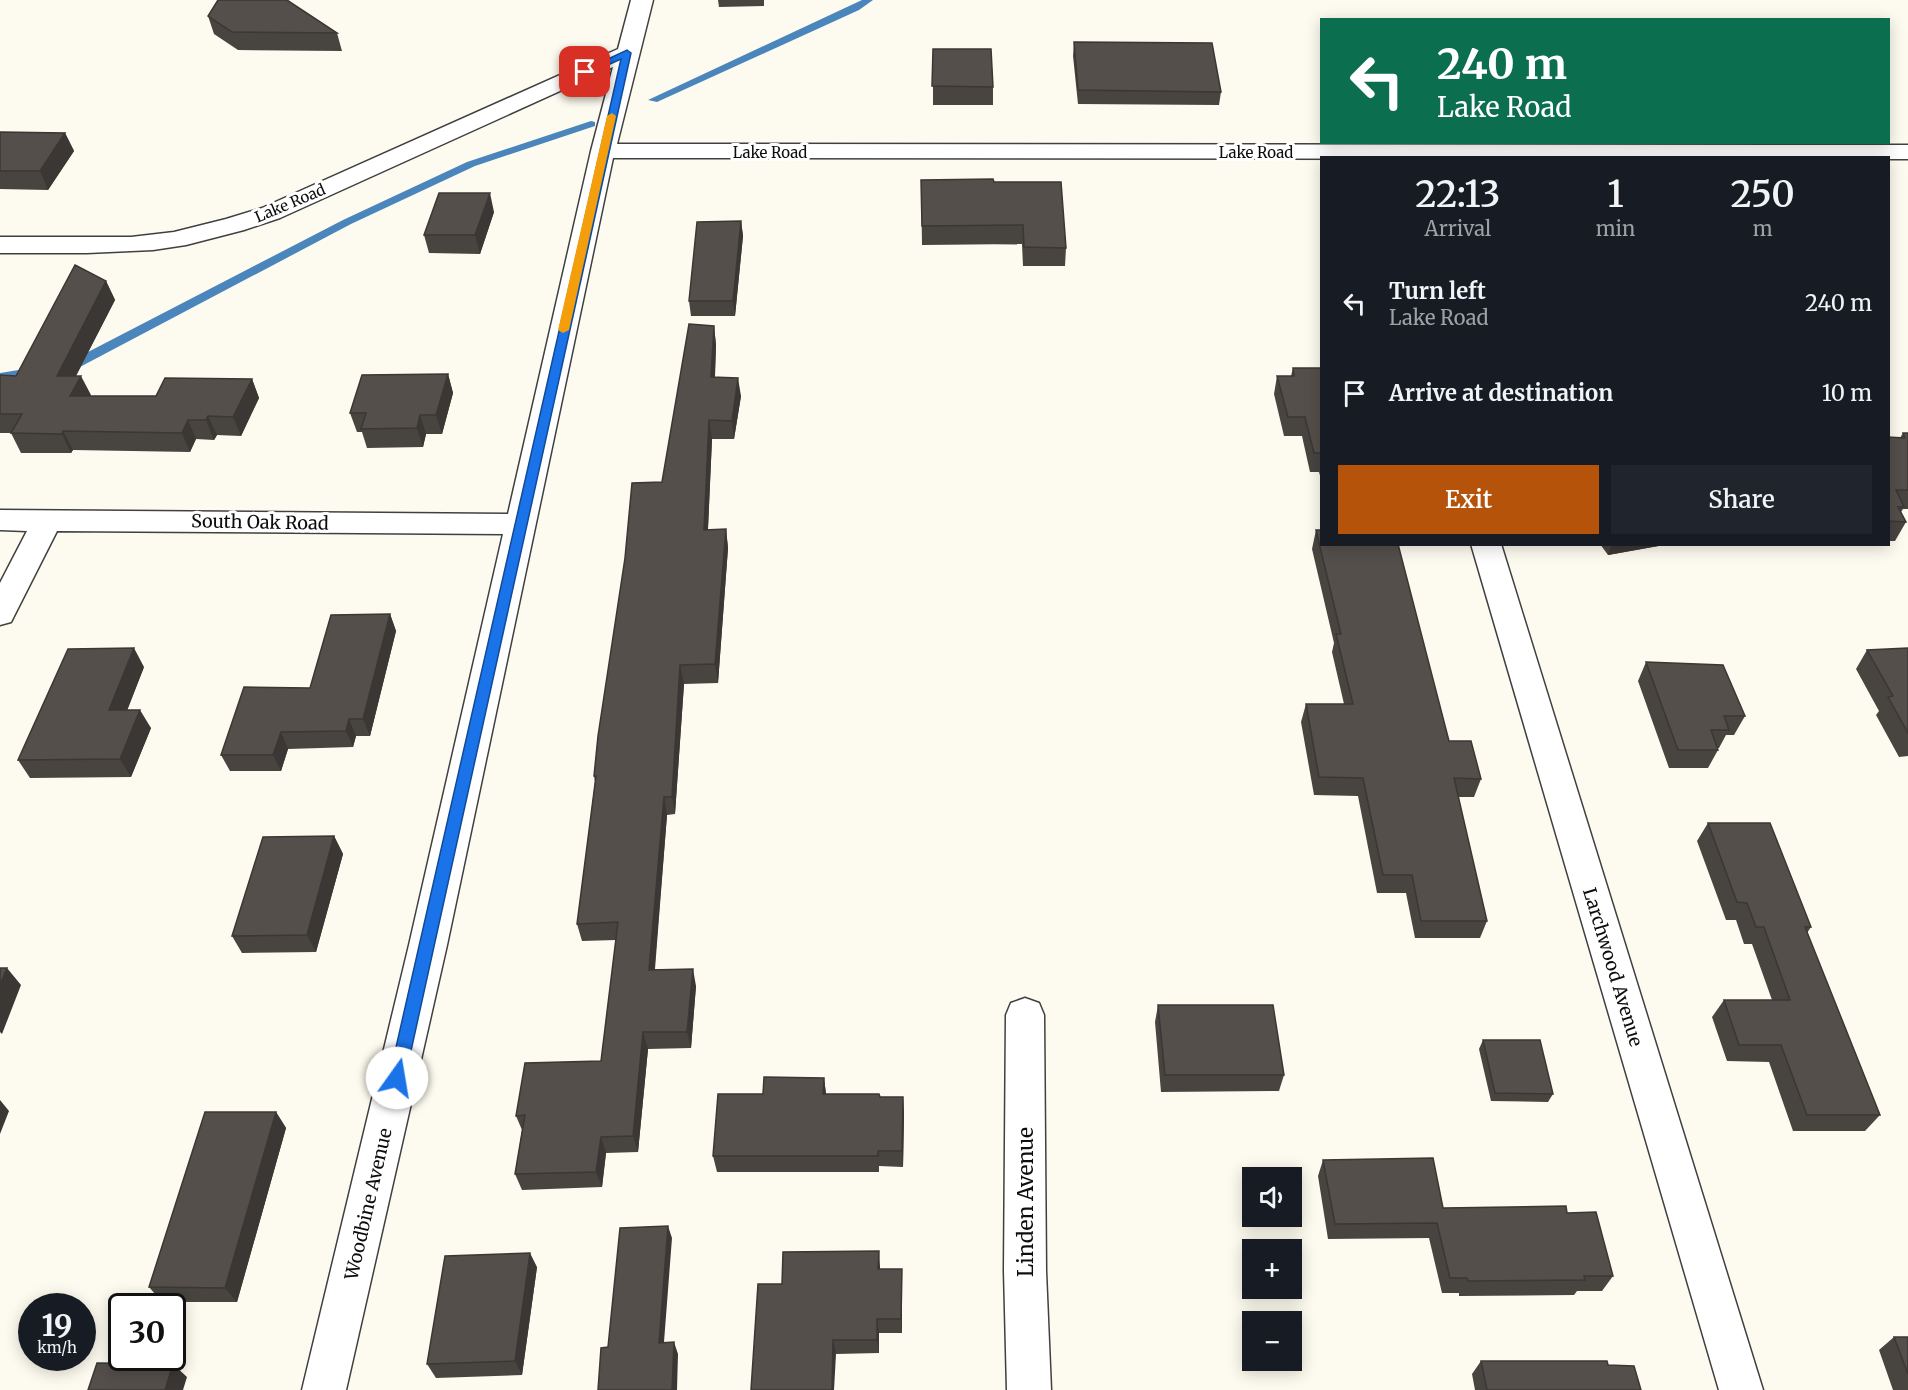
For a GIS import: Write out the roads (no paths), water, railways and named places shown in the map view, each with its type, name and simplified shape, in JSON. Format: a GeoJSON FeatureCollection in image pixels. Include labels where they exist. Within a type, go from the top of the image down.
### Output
{"type":"FeatureCollection","features":[{"type":"Feature","properties":{"kind":"street","name":"Woodbine Avenue"},"geometry":{"type":"LineString","coordinates":[[324,1390],[428,945],[603,151],[642,0]]}},
{"type":"Feature","properties":{"kind":"street","name":"Lake Road"},"geometry":{"type":"LineString","coordinates":[[0,244],[136,244],[174,240],[224,229],[271,213],[627,53]]}},
{"type":"Feature","properties":{"kind":"street","name":"Lake Road"},"geometry":{"type":"LineString","coordinates":[[603,151],[1908,152]]}},
{"type":"Feature","properties":{"kind":"street","name":"South Oak Road"},"geometry":{"type":"LineString","coordinates":[[0,520],[520,524]]}},
{"type":"Feature","properties":{"kind":"street"},"geometry":{"type":"LineString","coordinates":[[0,614],[47,520]]}},
{"type":"Feature","properties":{"kind":"street","name":"Larchwood Avenue"},"geometry":{"type":"LineString","coordinates":[[1487,546],[1741,1390]]}},
{"type":"Feature","properties":{"kind":"street","name":"Linden Avenue"},"geometry":{"type":"LineString","coordinates":[[1025,1015],[1024,1271],[1029,1390]]}},
{"type":"Feature","properties":{"kind":"waterway"},"geometry":{"type":"LineString","coordinates":[[653,100],[856,8],[868,0]]}},
{"type":"Feature","properties":{"kind":"waterway"},"geometry":{"type":"LineString","coordinates":[[67,366],[74,365],[347,222],[471,164],[591,124]]}},
{"type":"Feature","properties":{"kind":"waterway"},"geometry":{"type":"LineString","coordinates":[[0,377],[37,371]]}}]}
